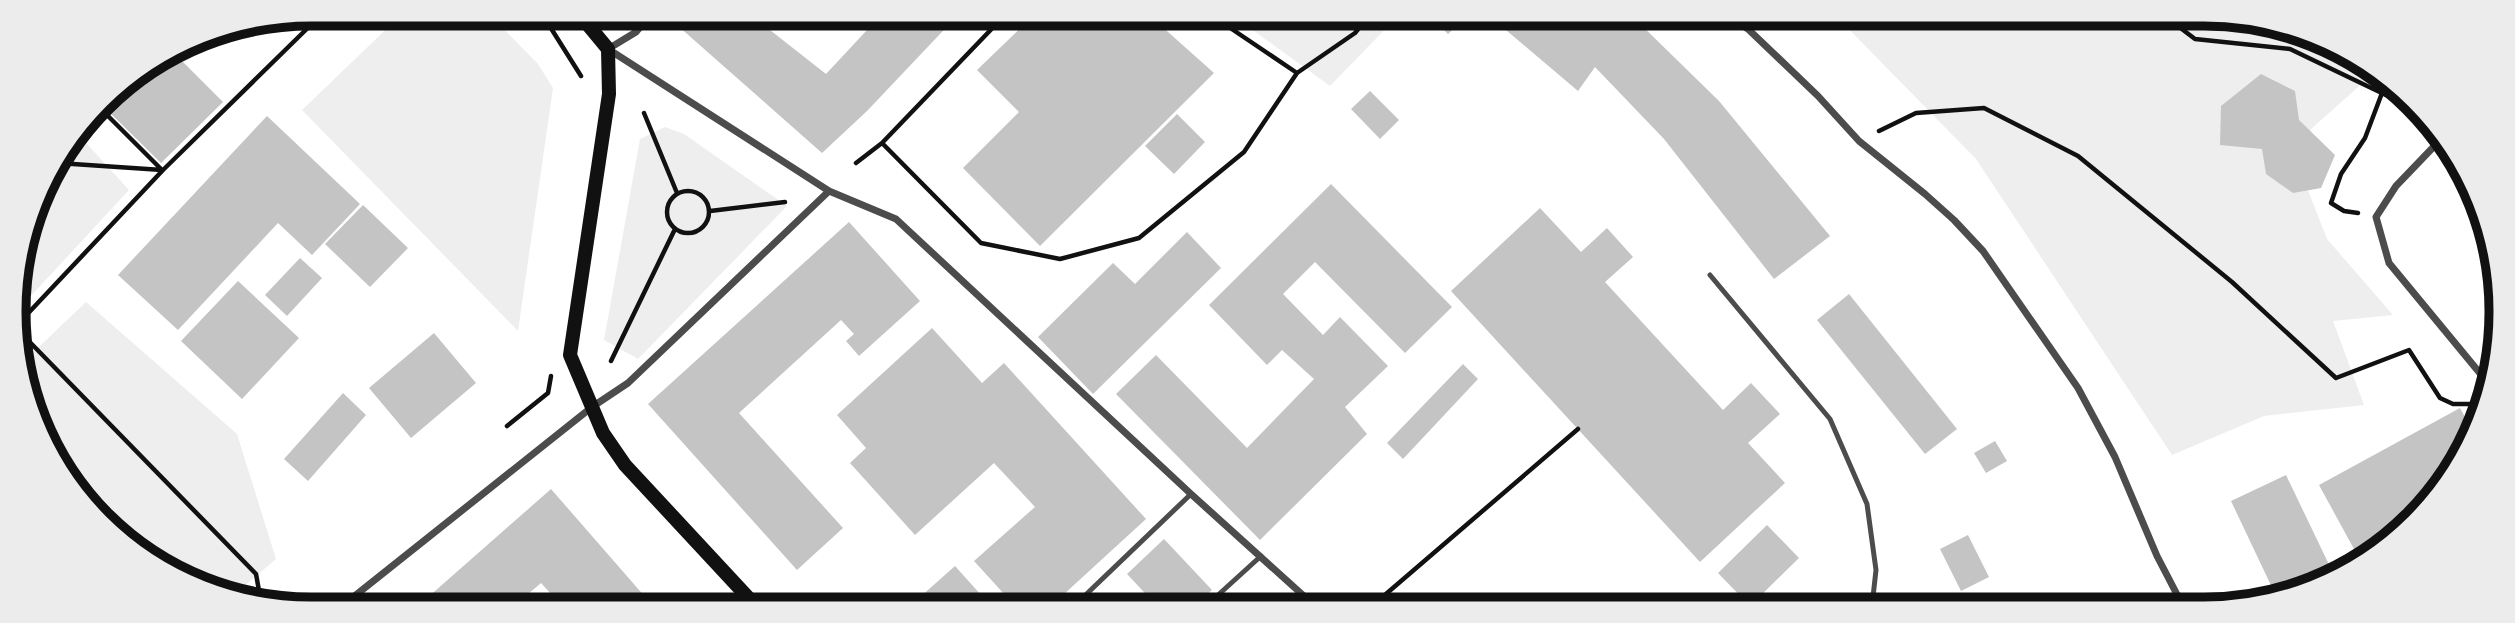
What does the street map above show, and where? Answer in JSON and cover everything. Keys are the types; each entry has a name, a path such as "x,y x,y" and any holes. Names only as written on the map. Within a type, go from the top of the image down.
{"main road":[{"path":"589,26 608,49 609,94 570,355 603,433 625,465 748,597"}],"street":[{"path":"641,26 608,49 829,191 896,219 1305,597"},
{"path":"1743,26 1818,96 1859,141 1954,220 1983,251 2078,388 2115,457 2157,556 2178,597"},
{"path":"2436,146 2396,186 2376,216 2389,263 2481,375"},
{"path":"353,597 592,407 628,383 829,191"}],"lane":[{"path":"1710,275 1830,419 1867,504 1875,570 1873,597"},
{"path":"1083,597 1191,494"},
{"path":"1216,597 1261,556"}],"path":[{"path":"26,315 163,170 310,26"},
{"path":"856,163 883,143 995,26"},
{"path":"1230,26 1297,73"},
{"path":"883,143 981,243 1060,258 1139,238 1244,152 1297,73 1355,33 1360,26"},
{"path":"2179,26 2195,39 2290,50 2394,99"},
{"path":"2376,216 2344,211 2330,203 2341,174 2365,138 2382,93"},
{"path":"1859,141 1916,113 1984,108 2078,156 2232,282 2336,378 2409,350 2440,398 2452,404 2474,404"},
{"path":"644,113 677,194"},
{"path":"106,114 163,170"},
{"path":"67,164 163,170"},
{"path":"685,190 699,193 705,198 710,211 705,225 688,233 675,229 670,224 667,210 677,194 685,190"},
{"path":"710,211 786,202"},
{"path":"611,361 675,229"},
{"path":"28,340 256,574 259,592"},
{"path":"1382,597 1578,429"}],"shaded area":[{"path":"390,26 501,26 538,64 553,88 518,331 302,110"},
{"path":"1247,26 1388,26 1330,86"},
{"path":"1846,26 2222,27 2295,41 2362,74 2368,78 2311,129 2302,175 2327,239 2393,315 2333,321 2364,405 2264,416 2172,455 1976,159"},
{"path":"665,127 684,134 787,206 638,359 604,340 640,139"},
{"path":"84,140 129,190 27,301 32,256 41,220 64,169"},
{"path":"86,302 237,434 276,559 242,588 202,575 169,559 143,542 72,467 64,454 41,403 30,355"}],"building":[{"path":"678,26 765,26 826,74 871,26 948,26 867,111 822,153"},
{"path":"1023,26 1161,26 1214,73 1040,246 963,168 1019,112 977,70"},
{"path":"1440,26 1456,26 1448,34"},
{"path":"1501,26 1642,26 1719,101 1830,236 1774,279 1664,139 1595,67 1578,91"},
{"path":"180,59 223,102 161,163 109,111 138,85"},
{"path":"2261,74 2295,91 2299,120 2335,155 2321,188 2293,193 2266,174 2262,149 2220,145 2221,106"},
{"path":"1370,91 1399,120 1380,139 1351,109"},
{"path":"1177,114 1205,142 1174,174 1145,146"},
{"path":"267,116 360,204 312,255 278,223 178,330 118,275"},
{"path":"1331,184 1452,307 1405,353 1315,262 1283,294 1323,335 1340,317 1388,366 1345,407 1367,434 1260,540 1116,394 1156,355 1247,448 1314,379 1282,350 1267,365 1209,305"},
{"path":"363,205 408,248 370,287 325,244"},
{"path":"1540,208 1581,252 1607,228 1633,257 1605,282 1723,410 1751,383 1780,414 1748,443 1785,483 1700,562 1451,291"},
{"path":"849,222 920,301 859,356 846,341 854,334 841,320 739,413 843,528 797,570 648,404"},
{"path":"1187,232 1221,268 1093,394 1038,337 1113,263 1135,284"},
{"path":"300,258 322,278 287,316 265,295"},
{"path":"238,281 299,338 242,399 181,341"},
{"path":"1849,294 1957,429 1925,454 1817,320"},
{"path":"932,328 982,383 1004,363 1146,519 1061,597 1007,597 974,561 1035,507 994,463 915,535 850,463 866,448 837,415"},
{"path":"434,333 476,383 411,438 369,388"},
{"path":"1463,364 1478,379 1403,459 1387,443"},
{"path":"343,393 366,415 308,481 284,459"},
{"path":"2460,408 2467,421 2451,454 2418,500 2392,526 2356,553 2319,485"},
{"path":"1995,441 2007,461 1986,473 1974,453"},
{"path":"2286,475 2330,567 2295,582 2272,588 2231,501"},
{"path":"551,489 645,597 554,597 541,583 525,597 428,597"},
{"path":"1767,525 1799,558 1759,597 1741,597 1718,573"},
{"path":"1968,535 1989,577 1961,591 1940,549"},
{"path":"1164,539 1212,590 1204,597 1149,597 1127,574"},
{"path":"955,566 983,597 920,597"}]}
